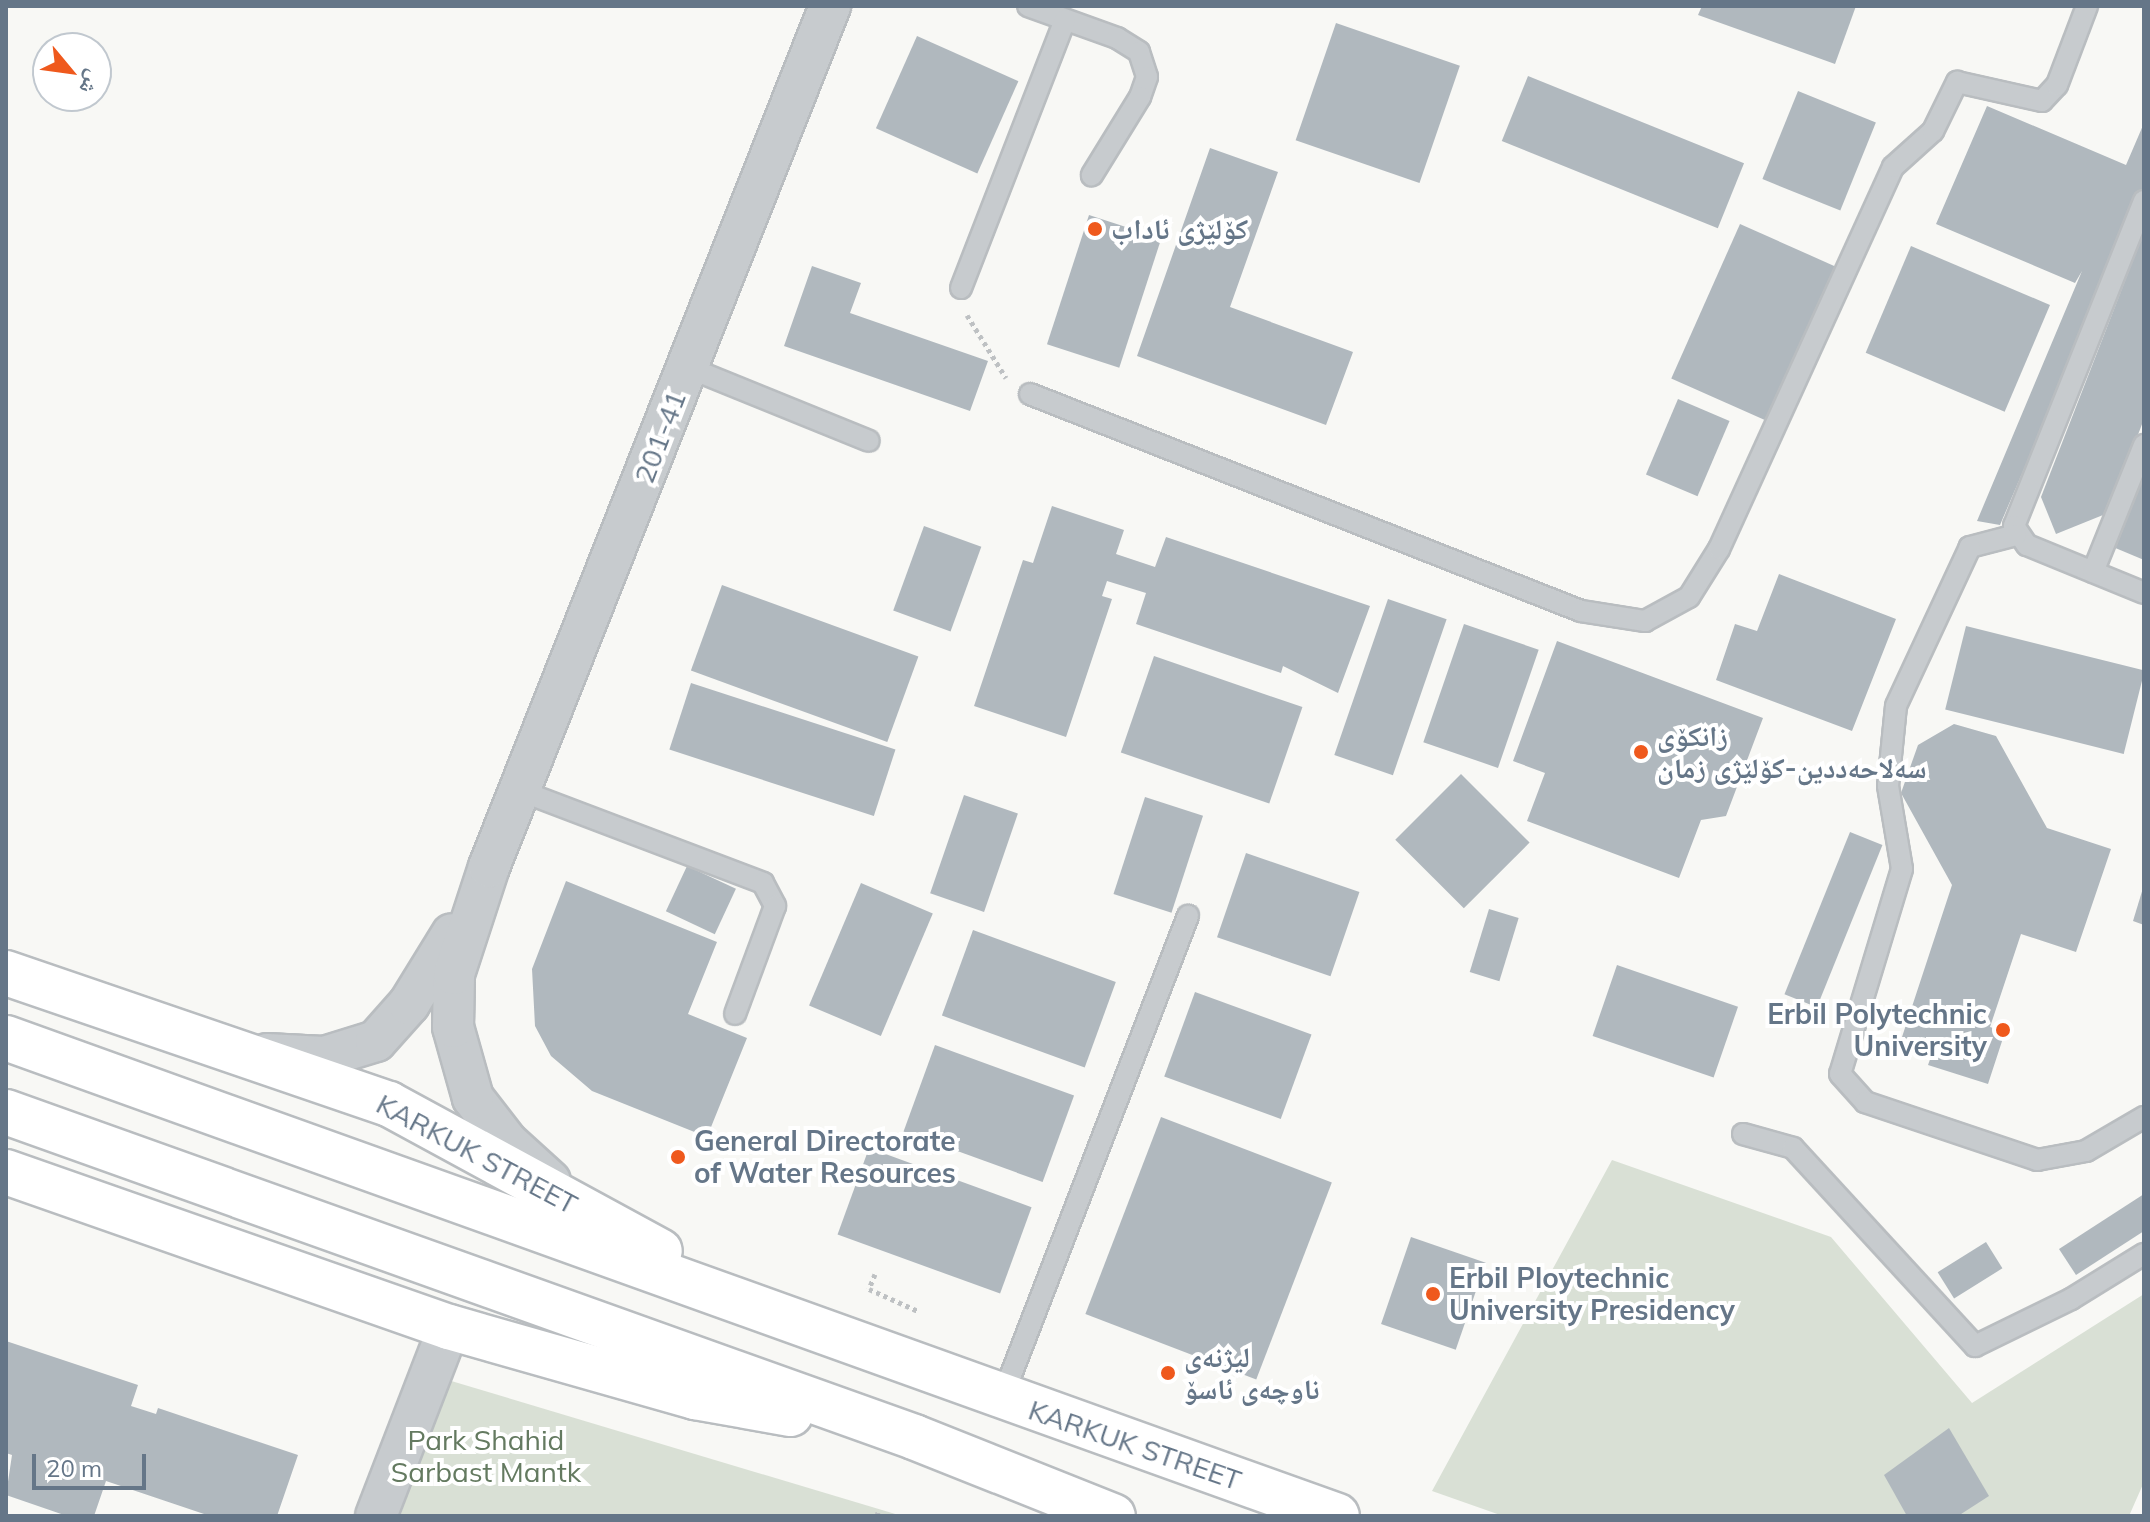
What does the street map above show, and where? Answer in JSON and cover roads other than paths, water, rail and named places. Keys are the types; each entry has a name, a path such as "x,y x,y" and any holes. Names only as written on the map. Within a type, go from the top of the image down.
{"highway":[{"name":"KARKUK STREET","path":"6,973 389,1104 699,1270 932,1374"},
{"name":"KARKUK STREET","path":"6,1038 932,1374 1337,1516"},
{"path":"6,1112 914,1437 1113,1516"},
{"path":"6,1172 449,1327 695,1397 914,1437"}],"street":[{"name":"201-41","path":"594,1216 507,1142 473,1098 462,1072 451,999 461,946 489,867 830,6"},
{"name":"201-41","path":"233,1051 324,1057 376,1041 419,990 489,867"},
{"path":"376,1516 449,1327"}],"lane":[{"path":"1028,6 1139,52 1147,77 1133,112 1092,175"},
{"path":"1030,394 1581,611 1645,621 1689,597 1719,549 1893,167 1933,131 1957,82 2042,101 2057,85 2087,6"},
{"path":"961,288 1065,20"},
{"path":"2144,201 2014,526 2016,535 2027,545 2144,593"},
{"path":"687,367 869,441"},
{"path":"2093,572 2144,445"},
{"path":"2016,535 1970,547 1896,706 1888,786 1902,869 1840,1074 1865,1102 2037,1160 2086,1151 2144,1117"},
{"path":"521,791 763,883 775,906 735,1014"},
{"path":"1002,1398 1188,916"},
{"path":"1743,1134 1793,1148 1975,1346 2071,1299 2144,1254"}],"place":[{"name":"کۆلێژی ئاداب","path":"1095,229"},
{"name":"زانکۆی سەلاحەددین-کۆلێژی زمان","path":"1641,752"},
{"name":"Erbil Polytechnic University","path":"2003,1030"},
{"name":"General Directorate of Water Resources","path":"678,1157"},
{"name":"Erbil Ploytechnic University Presidency","path":"1433,1294"},
{"name":"لیژنەی ناوچەی ئاسۆ","path":"1168,1373"}],"park label":[{"name":"Park Shahid Sarbast Mantk","path":"486,1456"}]}
